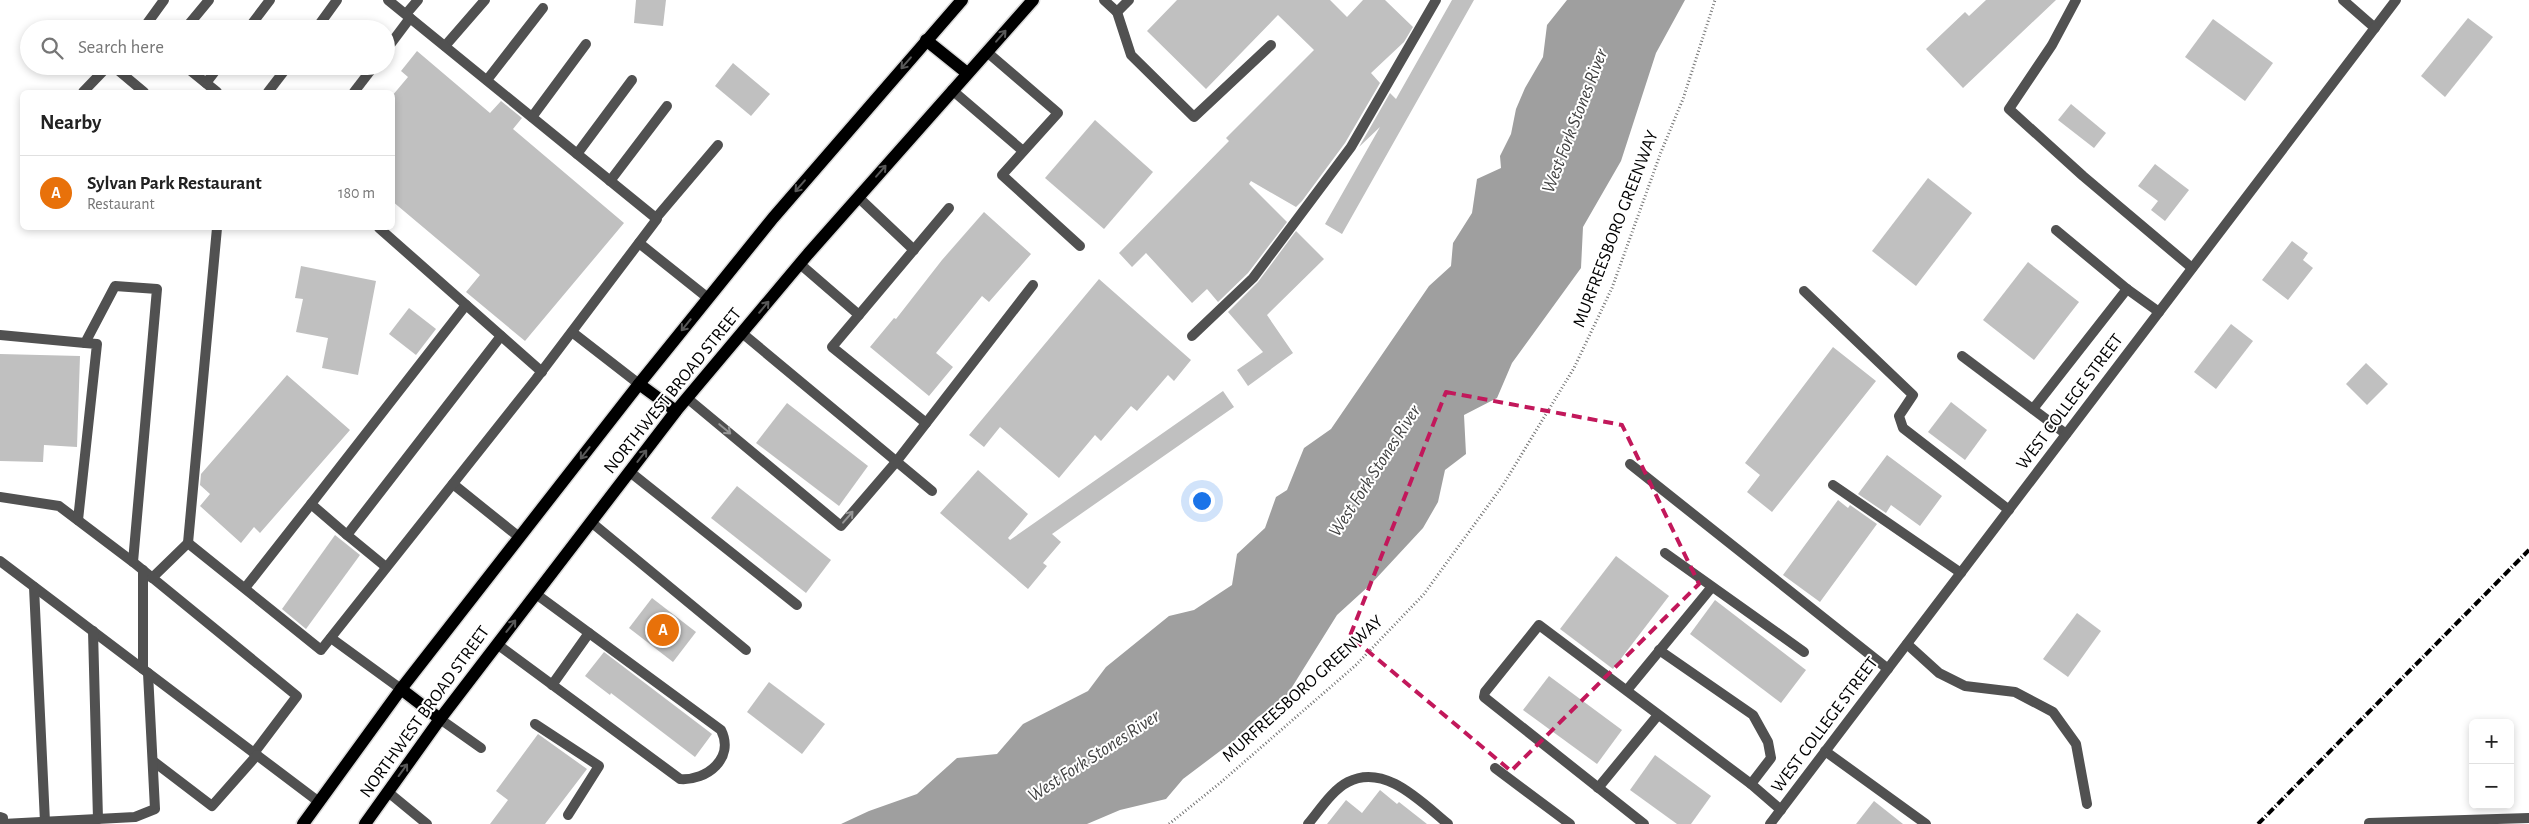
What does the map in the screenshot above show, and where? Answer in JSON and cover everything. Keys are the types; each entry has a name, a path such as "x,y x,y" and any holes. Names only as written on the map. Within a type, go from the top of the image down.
{"main road":[{"name":"NORTHWEST BROAD STREET","path":"303,824 400,689 639,384 773,218 962,0"},
{"name":"NORTHWEST BROAD STREET","path":"365,824 440,719 676,411 858,197 1033,0"},
{"path":"926,40 967,73"},
{"path":"639,384 676,411"},
{"path":"400,689 440,719"}],"street":[{"path":"150,20 164,0"},
{"path":"193,20 209,0"},
{"path":"255,20 270,0"},
{"path":"323,20 337,0"},
{"path":"388,0 656,218"},
{"path":"395,36 418,0"},
{"path":"445,46 485,0"},
{"path":"1104,0 1117,12 1131,55 1194,117 1271,45"},
{"path":"1117,12 1129,0"},
{"path":"1192,336 1253,278 1351,147 1436,0"},
{"path":"2076,0 2052,45 2008,109 2083,176 2192,268"},
{"path":"2343,0 2375,28"},
{"name":"WEST COLLEGE STREET","path":"1770,824 2396,0"},
{"path":"487,80 543,8"},
{"path":"532,117 586,44"},
{"path":"988,52 1058,113 1002,175 1080,246"},
{"path":"85,90 99,75"},
{"path":"124,75 142,90"},
{"path":"196,75 214,90"},
{"path":"206,84 212,75"},
{"path":"270,90 281,75"},
{"path":"356,90 367,75"},
{"path":"578,154 632,80"},
{"path":"952,90 1023,152"},
{"path":"610,180 667,106"},
{"path":"188,543 321,650 542,372 656,218 718,145"},
{"path":"858,197 914,250"},
{"path":"926,423 832,347 949,208"},
{"path":"152,578 188,543 215,230"},
{"path":"380,230 542,372"},
{"path":"2056,230 2127,289 2159,312"},
{"path":"639,242 708,298"},
{"path":"800,264 859,315"},
{"path":"687,398 841,526 896,462 1032,285"},
{"path":"85,343 115,286 157,290 133,562"},
{"path":"2033,409 2127,289"},
{"path":"1804,291 1913,395 1899,416 1903,428 2009,510"},
{"path":"245,588 466,305"},
{"path":"572,332 639,384"},
{"path":"742,333 932,491"},
{"path":"0,335 96,344 78,520"},
{"path":"347,535 501,336"},
{"path":"1962,356 2066,434"},
{"path":"1630,464 1888,669"},
{"path":"630,472 797,605"},
{"path":"453,484 519,537"},
{"path":"1832,485 1961,573"},
{"path":"0,497 59,506 133,562 297,696 255,754 212,806 153,761"},
{"path":"312,504 386,567"},
{"path":"591,522 746,650"},
{"path":"1666,553 1711,588 1804,652"},
{"path":"0,561 319,802"},
{"path":"0,817 3,824 98,819 119,821 156,809 146,671 143,570"},
{"path":"34,587 45,822"},
{"path":"1627,690 1711,588"},
{"path":"498,644 680,779 698,779 706,775 724,755 726,739 721,730 536,594"},
{"path":"1644,824 1484,697 1485,692 1539,625 1751,784 1781,810"},
{"path":"92,631 98,819"},
{"path":"552,685 589,633"},
{"path":"331,638 400,689"},
{"path":"1907,644 1939,673 1965,686 2015,692 2053,712 2076,744 2087,804"},
{"path":"1659,650 1753,715 1768,742 1771,758 1751,784"},
{"path":"1598,788 1658,715"},
{"path":"440,719 481,748"},
{"path":"535,724 599,766 568,815"},
{"path":"1825,751 1926,824"},
{"path":"1495,768 1570,824"},
{"path":"1308,824 1347,782 1373,776 1388,781 1415,796 1448,824"},
{"path":"388,792 427,824"},
{"path":"2369,823 2529,818"}],"path":[{"name":"MURFREESBORO GREENWAY","path":"1169,824 1220,783 1356,665 1424,594 1503,485 1574,368 1612,288 1661,152 1683,99 1715,0"}],"highlighted area":[{"path":"1446,392 1622,425 1699,584 1511,771 1350,636"}],"water":[{"name":"West Fork Stones River","path":"1567,0 1685,0 1656,53 1621,161 1583,227 1581,268 1512,363 1497,398 1464,415 1466,454 1445,470 1438,502 1423,528 1371,584 1337,615 1284,700 1258,717 1236,739 1183,779 1166,799 1120,810 1087,824 841,824 869,811 917,794 957,758 997,754 1023,724 1088,691 1106,667 1169,616 1194,610 1232,585 1237,554 1265,528 1276,497 1287,490 1304,448 1331,429 1429,286 1451,266 1453,243 1472,213 1477,179 1501,168 1500,156 1511,134 1516,109 1525,88 1543,57 1547,25"}],"building":[{"path":"636,0 666,0 663,26 634,23"},
{"path":"1177,0 1330,0 1347,17 1363,0 1385,0 1413,27 1404,42 1371,73 1380,83 1345,143 1296,207 1251,181 1249,184 1287,222 1248,273 1218,302 1207,289 1192,303 1146,253 1132,267 1119,253 1229,141 1226,138 1314,50 1278,15 1206,89 1147,31"},
{"path":"1452,0 1474,0 1342,234 1325,224 1380,127 1359,147 1390,93 1396,99"},
{"path":"1986,0 2056,0 1963,88 1926,49 1965,12 1969,16"},
{"path":"2468,18 2493,37 2445,97 2421,76"},
{"path":"2213,19 2273,63 2245,101 2185,57"},
{"path":"417,51 490,113 501,101 522,118 513,129 624,223 525,341 466,292 480,275 395,204 395,92 408,77 401,71"},
{"path":"733,63 770,94 751,116 715,86"},
{"path":"2071,104 2106,133 2094,148 2058,120"},
{"path":"1095,120 1153,172 1104,229 1045,178"},
{"path":"2155,164 2189,190 2165,221 2151,210 2158,201 2138,186"},
{"path":"1928,178 1972,213 1916,286 1872,251"},
{"path":"984,212 1031,254 989,302 982,296 936,353 953,367 929,396 870,347 894,318 896,319 942,260"},
{"path":"1296,231 1324,259 1267,315 1293,353 1248,386 1237,370 1263,352 1228,312 1258,282"},
{"path":"2292,241 2308,253 2303,260 2313,268 2288,300 2262,280"},
{"path":"2028,262 2079,302 2034,360 1983,320"},
{"path":"301,266 376,281 358,375 322,368 328,338 296,332 303,299 295,298"},
{"path":"1099,279 1191,360 1174,381 1168,375 1137,411 1131,406 1101,441 1095,435 1059,478 1000,427 984,447 969,435"},
{"path":"409,308 436,329 416,355 389,334"},
{"path":"2231,324 2253,341 2216,389 2194,372"},
{"path":"1833,347 1876,381 1772,512 1747,492 1760,475 1745,463"},
{"path":"0,354 80,356 77,447 44,445 43,462 0,461"},
{"path":"2366,363 2388,384 2367,405 2346,384"},
{"path":"287,375 350,430 260,533 254,527 241,543 200,506 210,494 200,485 201,474"},
{"path":"1223,391 1234,407 1052,534 1061,542 1043,563 1047,566 1028,589 940,513 978,470 1028,514 1008,538 1010,540"},
{"path":"1951,402 1987,430 1965,460 1928,432"},
{"path":"787,403 868,466 839,506 756,443"},
{"path":"1887,455 1942,496 1920,526 1891,505 1886,513 1858,494"},
{"path":"737,486 831,560 806,593 711,518"},
{"path":"1838,500 1848,508 1850,505 1877,524 1820,602 1783,575"},
{"path":"335,535 360,555 306,629 282,609"},
{"path":"1616,556 1669,596 1613,669 1560,629"},
{"path":"652,598 696,632 673,662 629,628"},
{"path":"1715,600 1806,670 1781,703 1690,634"},
{"path":"2077,613 2101,631 2068,677 2043,659"},
{"path":"604,652 712,734 695,757 611,693 610,695 585,676"},
{"path":"1549,676 1622,730 1597,764 1523,710"},
{"path":"769,682 825,724 802,754 747,712"},
{"path":"538,734 587,769 545,824 490,824 508,800 496,791"},
{"path":"1655,755 1711,796 1691,824 1677,824 1630,790"},
{"path":"1380,790 1427,824 1327,824 1346,800 1362,813"},
{"path":"1874,801 1903,824 1856,824"}],"railway":[{"path":"2258,824 2529,550"}],"place":[{"name":"Sylvan Park Restaurant","path":"663,630"}]}
